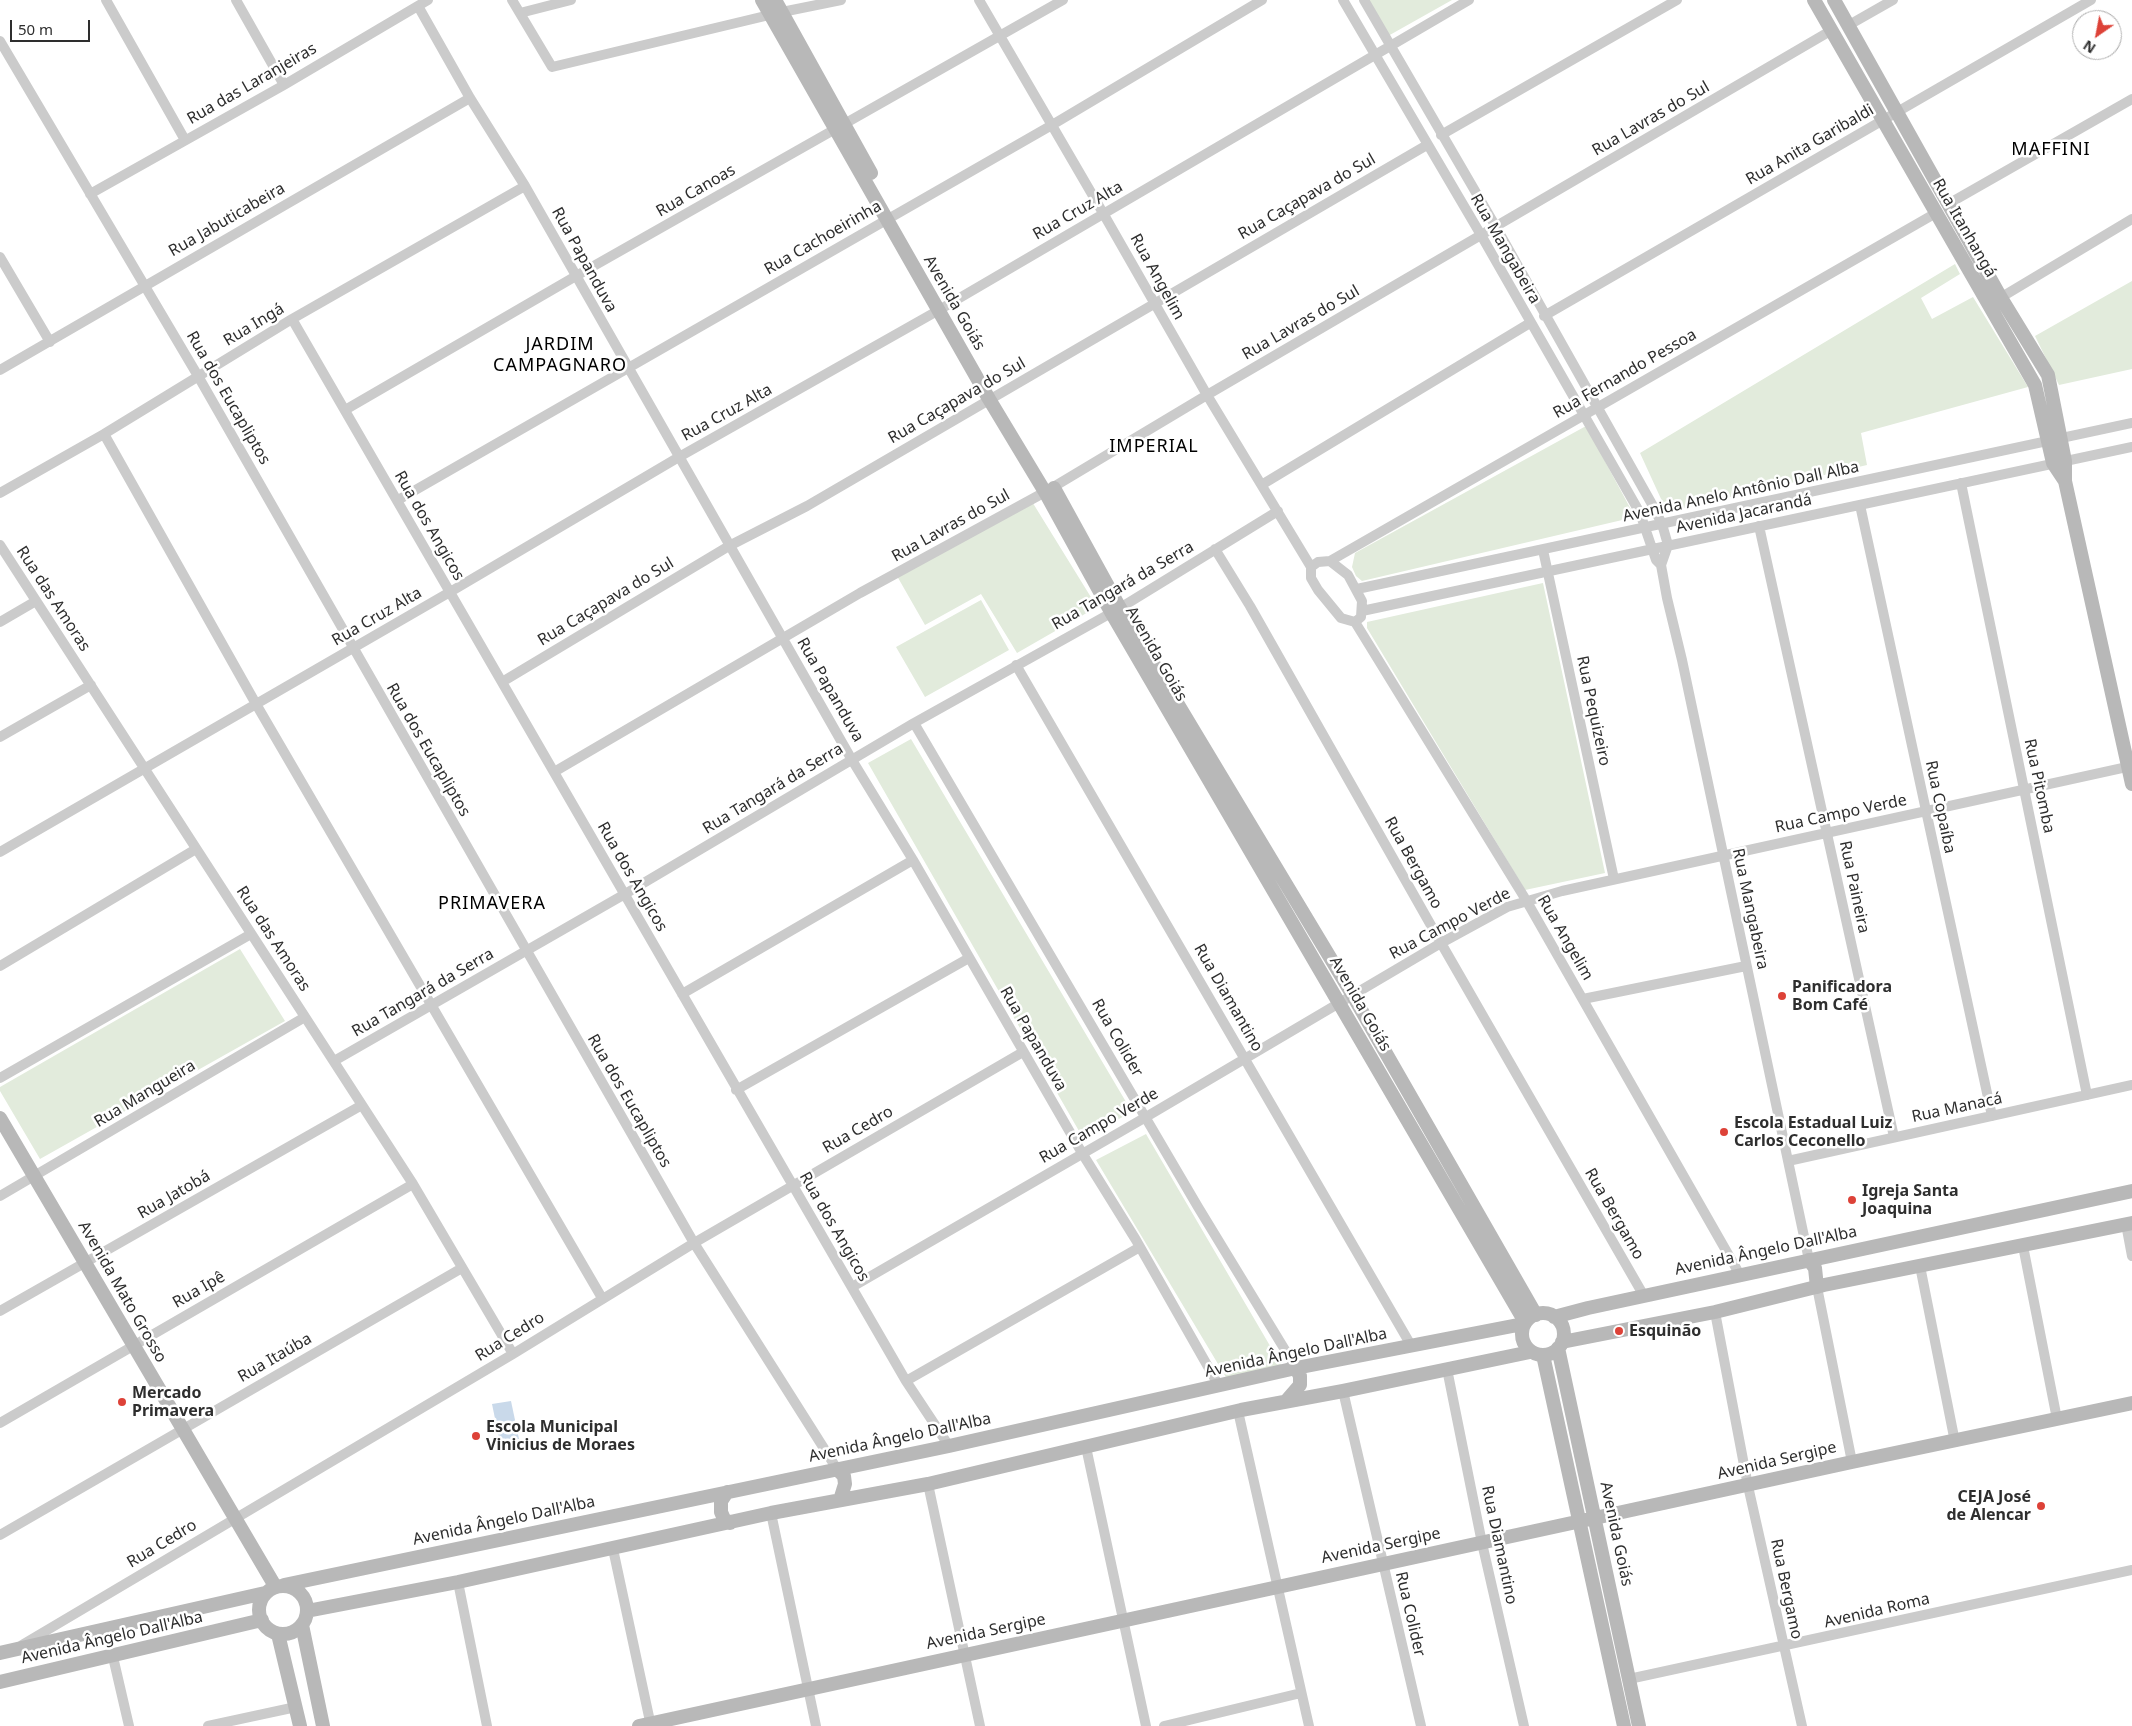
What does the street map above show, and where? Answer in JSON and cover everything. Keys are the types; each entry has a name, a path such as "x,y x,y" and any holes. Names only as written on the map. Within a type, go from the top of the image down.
{"street":[{"path":"106,0 185,140"},
{"path":"236,0 284,85"},
{"name":"Rua das Laranjeiras","path":"90,194 284,85 428,0"},
{"path":"512,0 552,67 776,9 841,0"},
{"path":"520,13 571,0"},
{"name":"Avenida Goiás","path":"762,0 776,9 890,217 1049,489 1339,1003 1528,1320"},
{"name":"Rua Angelim","path":"978,0 1104,213 1154,305 1311,567 1312,578 1331,608 1341,618 1355,622 1526,900 1740,1276"},
{"name":"Rua Canoas","path":"345,410 576,276 1063,0"},
{"name":"Rua Cachoeirinha","path":"398,500 1052,125 1262,0"},
{"name":"Rua Mangabeira","path":"1343,0 1481,235 1640,513 1656,560 1661,565 1809,1260"},
{"name":"Rua Mangabeira","path":"1364,0 1598,407 1653,506 1662,524 1668,545"},
{"name":"Rua Cruz Alta","path":"0,852 450,592 679,456 943,308 1469,0"},
{"path":"1441,135 1677,0"},
{"name":"Rua Itanhangá","path":"1814,0 2035,385 2054,440 2065,481 2130,766 2132,784"},
{"name":"Rua Itanhangá","path":"1834,0 2001,298 2048,375 2054,440"},
{"path":"1849,25 1893,0"},
{"name":"Rua Anita Garibaldi","path":"1544,316 2092,0"},
{"name":"Rua Papanduva","path":"418,6 470,98 525,186 852,760 913,860 1082,1152 1140,1247 1219,1386"},
{"name":"Rua Lavras do Sul","path":"554,772 860,593 1049,489 1832,30"},
{"name":"Rua dos Eucapliptos","path":"0,41 198,376 694,1243 836,1469"},
{"name":"Rua Jabuticabeira","path":"0,370 470,98"},
{"path":"1948,204 2132,99"},
{"name":"Rua Caçapava do Sul","path":"502,682 729,546 807,506 1427,144"},
{"name":"Rua Ingá","path":"0,493 104,434 292,320 525,186"},
{"name":"Rua Fernando Pessoa","path":"1311,567 1318,562 1330,561 1936,213"},
{"path":"1988,306 2132,219"},
{"path":"0,257 50,342"},
{"name":"Rua dos Angicos","path":"292,320 398,500 736,1090 906,1381 949,1446"},
{"path":"1263,484 1530,323"},
{"name":"Avenida Anelo Antônio Dall Alba","path":"1357,589 2132,423"},
{"path":"104,434 256,704 602,1298"},
{"name":"Avenida Jacarandá","path":"1362,611 2132,447"},
{"name":"Rua Pitomba","path":"1961,483 2087,1095"},
{"name":"Rua Copaíba","path":"1860,505 1992,1116"},
{"name":"Rua Tangará da Serra","path":"334,1061 625,894 1016,664 1116,610 1278,511"},
{"name":"Rua Paineira","path":"1759,526 1894,1137"},
{"name":"Rua das Amoras","path":"0,545 413,1184 512,1354"},
{"path":"1661,565 1668,545"},
{"name":"Rua Bergamo","path":"1215,549 1250,606 1440,943 1644,1296"},
{"name":"Rua Pequizeiro","path":"1543,550 1614,879"},
{"path":"1330,561 1348,575 1362,601 1361,617 1355,622"},
{"path":"0,622 36,601"},
{"name":"Avenida Goiás","path":"1116,610 1352,994 1528,1320"},
{"name":"Rua Diamantino","path":"1016,664 1412,1347"},
{"path":"0,737 91,685"},
{"name":"Rua Colider","path":"914,723 1296,1368"},
{"name":"Rua Campo Verde","path":"852,1287 1082,1152 1146,1117 1352,994 1507,907 1526,900 1614,879 2130,766"},
{"path":"0,966 196,849"},
{"path":"682,994 913,860"},
{"path":"0,1078 252,934"},
{"path":"736,1090 969,958"},
{"path":"1583,999 1746,966"},
{"name":"Rua Mangueira","path":"0,1196 305,1016"},
{"name":"Rua Cedro","path":"7,1652 512,1354 694,1243 1024,1052"},
{"name":"Rua Manacá","path":"1788,1161 2132,1085"},
{"name":"Rua Jatobá","path":"0,1310 362,1105"},
{"name":"Avenida Mato Grosso","path":"0,1118 275,1588"},
{"name":"Rua Ipê","path":"0,1423 413,1184"},
{"name":"Avenida Ângelo Dall'Alba","path":"1554,1317 2132,1191"},
{"path":"307,1611 458,1582 771,1513 928,1484 1238,1410 1343,1391 1447,1369 1552,1353 1560,1345 1715,1312 1817,1287 2129,1223 2132,1256"},
{"path":"2022,1246 2057,1419"},
{"path":"906,1381 1140,1247"},
{"path":"1809,1260 1815,1268 1817,1287 1852,1462"},
{"path":"1920,1266 1955,1442"},
{"name":"Rua Itaúba","path":"0,1535 182,1428 462,1268"},
{"name":"Rua Bergamo","path":"1715,1312 1748,1486 1802,1726"},
{"path":"1536,1354 1522,1338 1528,1320 1546,1314 1554,1317 1562,1325 1560,1345"},
{"name":"Avenida Ângelo Dall'Alba","path":"7,1652 275,1588 949,1446 1296,1368 1412,1347 1528,1320"},
{"name":"Avenida Goiás","path":"1560,1345 1594,1518 1639,1726"},
{"name":"Avenida Goiás","path":"1536,1354 1580,1522 1624,1726"},
{"path":"1287,1400 1300,1385 1300,1376 1296,1368"},
{"name":"Rua Diamantino","path":"1447,1369 1482,1543 1524,1726"},
{"name":"Rua Colider","path":"1343,1391 1421,1726"},
{"name":"Avenida Sergipe","path":"647,1725 966,1654 2132,1403"},
{"path":"1238,1410 1309,1726"},
{"path":"1086,1447 1146,1726"},
{"path":"836,1469 844,1476 845,1484 840,1500"},
{"path":"928,1484 980,1726"},
{"path":"727,1492 721,1501 721,1512 730,1523"},
{"path":"771,1513 816,1726"},
{"path":"613,1549 647,1725"},
{"name":"Avenida Roma","path":"1629,1679 1784,1647 2132,1570"},
{"path":"458,1582 487,1726"},
{"path":"302,1625 293,1632 278,1634 268,1630 258,1614 258,1606 275,1588 297,1590 302,1595 307,1611 302,1625 323,1726"},
{"name":"Avenida Ângelo Dall'Alba","path":"0,1682 113,1657 262,1620"},
{"path":"278,1634 300,1726"},
{"path":"113,1657 129,1726"},
{"path":"1164,1726 1301,1693"},
{"path":"208,1726 296,1707"}],"green space":[{"path":"1367,0 1452,0 1388,36"},
{"path":"1955,264 1960,274 1921,298 1932,319 1973,297 2028,387 1861,433 1867,465 1667,512 1640,453"},
{"path":"2132,281 2132,369 2059,385 2035,336"},
{"path":"1586,426 1635,517 1362,581 1356,576 1352,567 1355,553"},
{"path":"1031,500 1097,607 1017,653 981,594 925,625 897,576"},
{"path":"1543,583 1605,873 1525,890 1367,628 1367,622"},
{"path":"981,600 1009,650 925,697 896,647"},
{"path":"911,739 1132,1112 1083,1138 868,763"},
{"path":"240,949 285,1021 40,1159 0,1091 0,1087"},
{"path":"1146,1134 1283,1368 1227,1379 1096,1160"}],"water":[{"path":"511,1401 519,1439 500,1443 492,1404"}],"place":[{"name":"Panificadora Bom Café","path":"1782,996"},
{"name":"Escola Estadual Luiz Carlos Ceconello","path":"1724,1132"},
{"name":"Igreja Santa Joaquina","path":"1852,1200"},
{"name":"Esquinão","path":"1619,1331"},
{"name":"Mercado Primavera","path":"122,1402"},
{"name":"Escola Municipal Vinicius de Moraes","path":"476,1436"},
{"name":"CEJA José de Alencar","path":"2041,1506"}],"district":[{"name":"MAFFINI","path":"2051,150"},
{"name":"JARDIM CAMPAGNARO","path":"560,355"},
{"name":"IMPERIAL","path":"1154,447"},
{"name":"PRIMAVERA","path":"492,904"}]}
